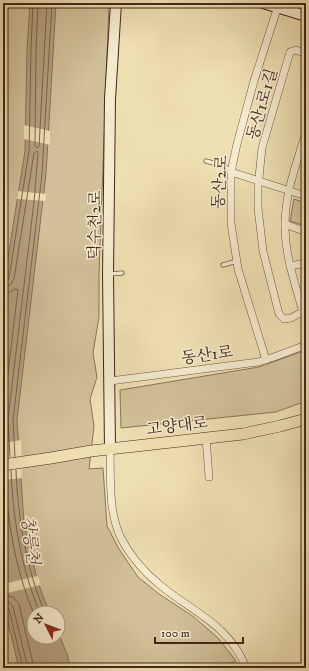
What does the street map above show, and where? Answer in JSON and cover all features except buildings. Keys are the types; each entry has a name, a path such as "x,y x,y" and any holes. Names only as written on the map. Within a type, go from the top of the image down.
{"main road":[{"name":"고양대로","path":"3,464 110,449 243,434 306,419"}],"street":[{"name":"덕수천2로","path":"110,449 108,274 110,99 116,3"},
{"path":"263,3 279,6 306,16"},
{"name":"동산2로","path":"266,360 237,261 230,222 231,172 252,88 279,6"},
{"name":"동산1로1길","path":"259,181 262,148 290,52 296,50 306,54"},
{"path":"259,181 258,208 262,251 279,314 284,319 291,318 305,311 290,266 285,224 289,190 303,153 306,132"},
{"path":"231,172 306,196"},
{"path":"285,224 306,232"},
{"path":"290,266 306,263"},
{"name":"동산1로","path":"110,381 266,360 306,345"},
{"path":"206,438 209,477"},
{"path":"110,449 112,506 120,535 130,554 160,585 218,627 234,646 246,668"}],"lane":[{"path":"206,161 224,166 231,172"},
{"path":"223,265 237,261"},
{"path":"108,274 122,273"}],"shaded area":[{"path":"3,3 109,3 99,275 99,317 93,353 97,377 90,399 94,426 89,469 103,468 107,526 119,549 138,577 159,594 194,617 218,638 236,661 217,668 3,668"},
{"path":"294,199 306,203 306,226 290,221"},
{"path":"306,350 306,401 276,412 121,428 120,390 259,367"}],"water":[{"path":"30,3 56,3 46,174 17,420 24,523 36,575 47,605 26,605 26,645 63,645 68,657 70,668 19,668 3,602 3,289 25,151 27,50"}],"pier":[{"path":"24,125 50,131 50,145 24,139"},
{"path":"18,191 46,194 45,201 17,199"},
{"path":"21,440 22,478 3,480 3,443"},
{"path":"38,576 41,585 3,594 3,584"}],"water label":[{"name":"창릉천","path":"31,540"}]}
